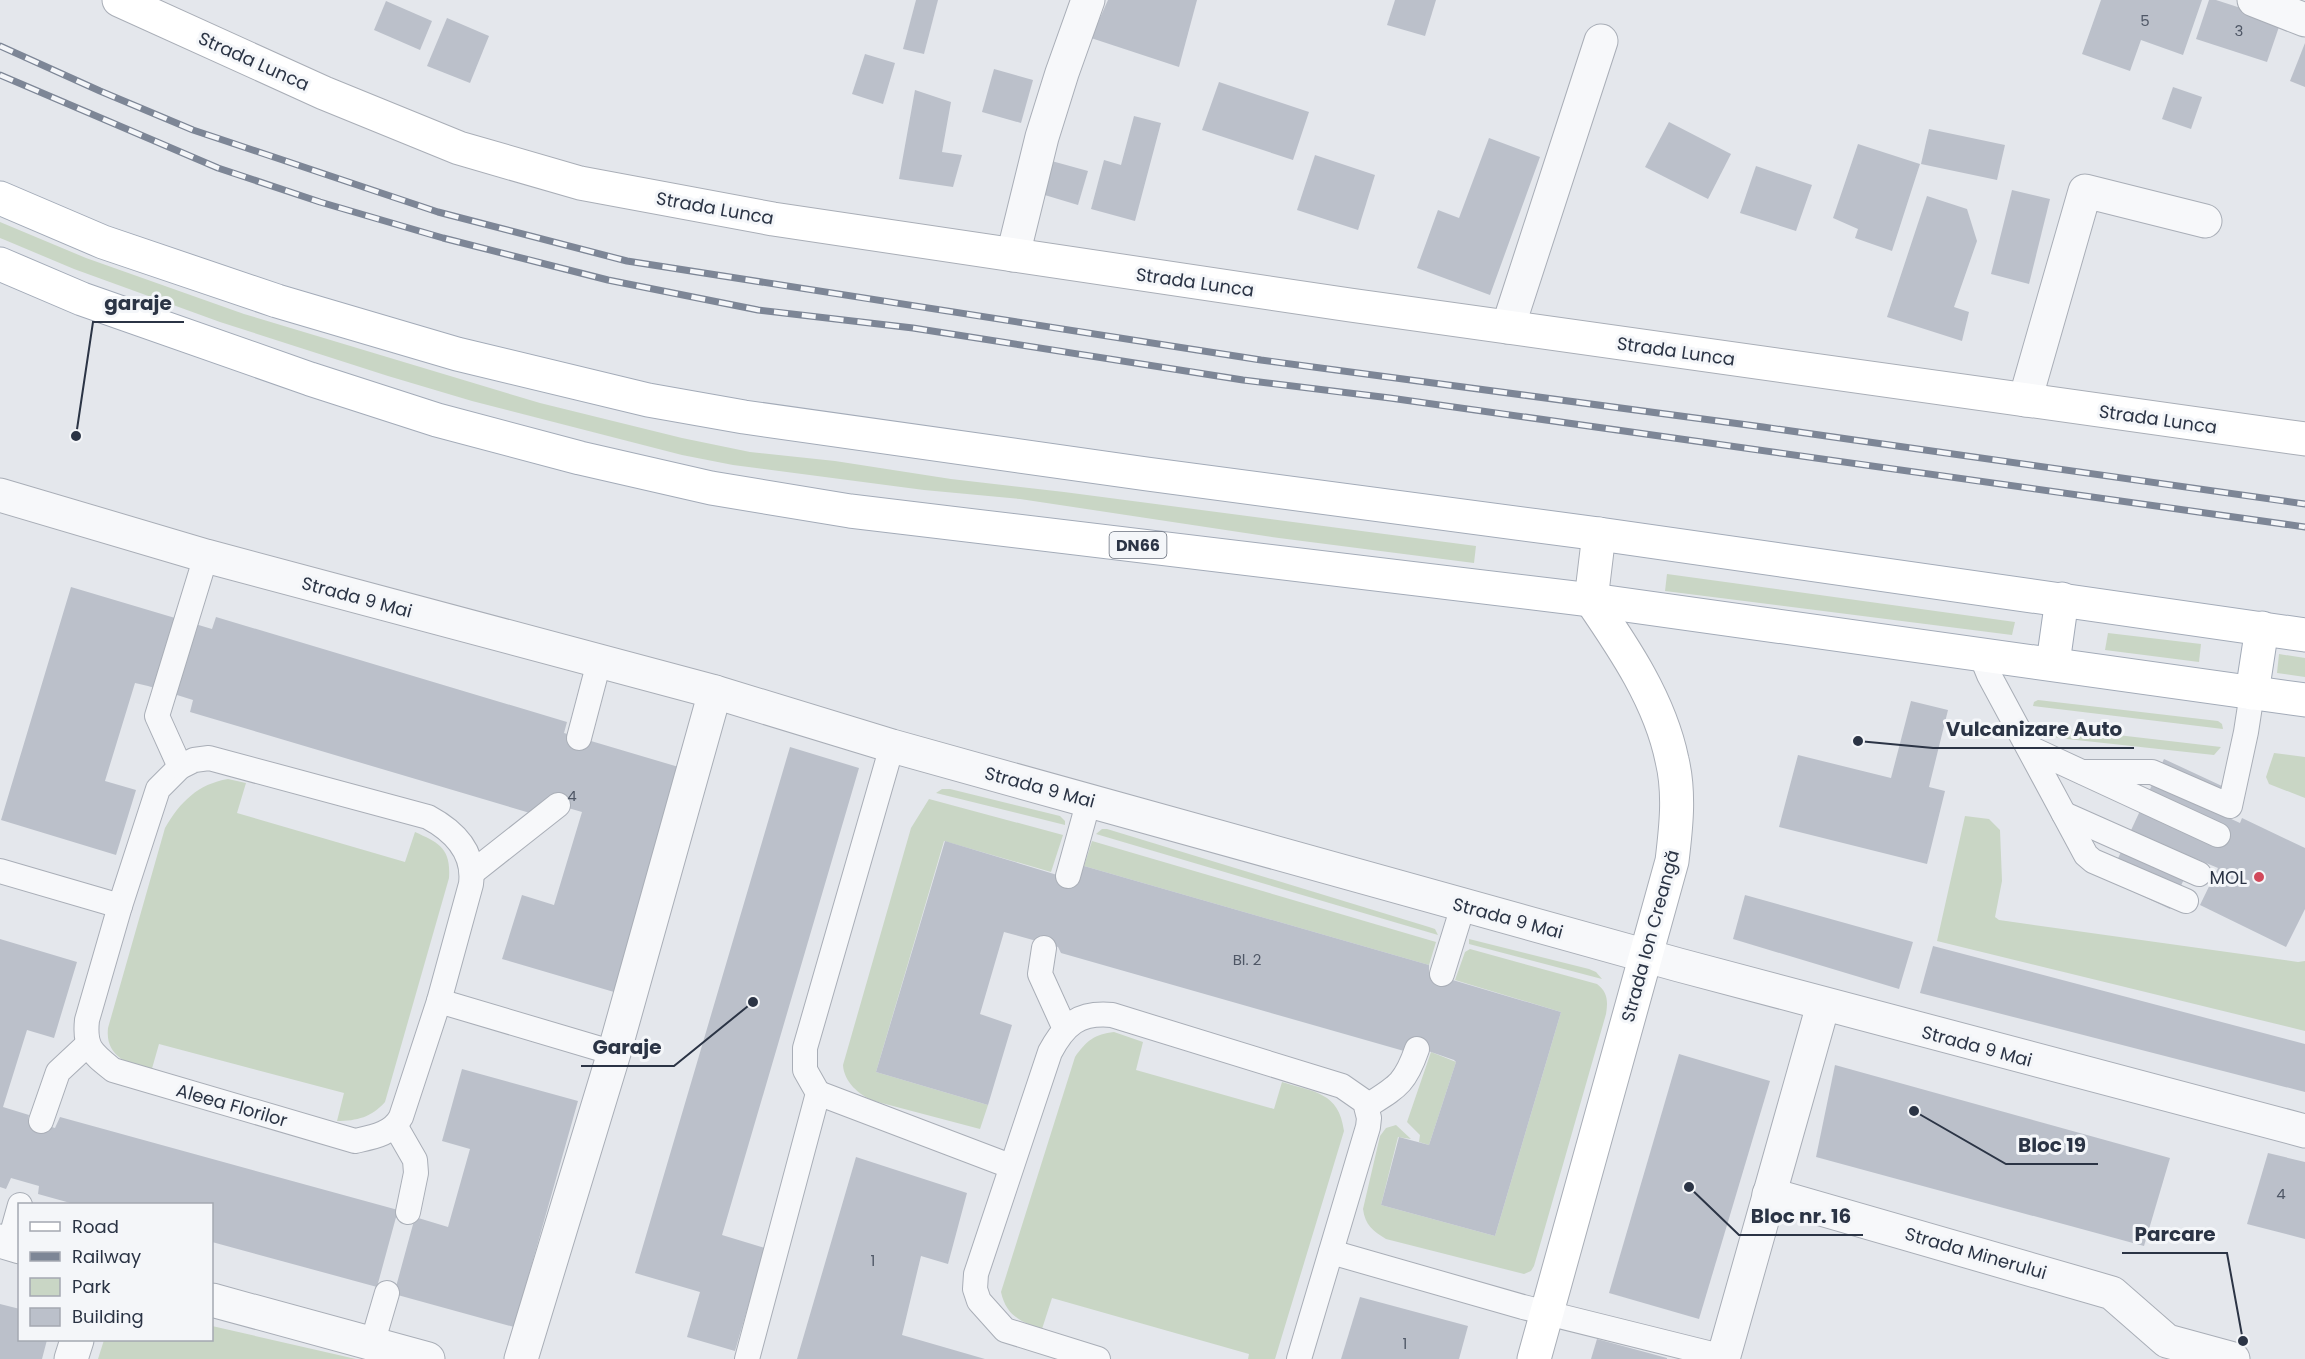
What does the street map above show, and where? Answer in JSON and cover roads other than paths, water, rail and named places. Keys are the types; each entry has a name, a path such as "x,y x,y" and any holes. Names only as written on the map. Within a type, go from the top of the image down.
{"main road":[{"name":"Strada Lunca","path":"132,3 324,93 459,148 580,183 773,219 1013,255 2305,439"},
{"path":"0,198 103,242 277,301 457,354 648,400 791,424 1599,534 2305,635"},
{"name":"DN66","path":"0,264 82,299 310,379 437,420 580,458 711,488 862,512 1591,600 2305,700"},
{"path":"1591,600 1599,534"},
{"path":"2053,663 2062,599"},
{"name":"Strada Ion Creangă","path":"1534,1359 1672,861 1677,811 1673,760 1662,727 1640,677 1591,600"},
{"path":"2252,693 2262,628"}],"street":[{"path":"1013,255 1042,137 1088,0"},
{"path":"2254,0 2305,20"},
{"path":"1508,327 1601,41"},
{"path":"2025,400 2085,191 2205,221"},
{"name":"Strada 9 Mai","path":"0,495 206,556 715,692 892,747 1463,906 1824,1005 2305,1131"},
{"path":"521,1359 614,1053 715,692"},
{"path":"1724,1358 1824,1005"},
{"name":"Strada Minerului","path":"1769,1194 2112,1293 2165,1350"},
{"path":"213,1300 428,1359"},
{"path":"71,1359 77,1341"},
{"path":"2165,1350 2234,1359"}],"lane":[{"path":"180,766 157,716 206,556"},
{"path":"1980,653 1989,675 2030,748 2080,847 2093,861 2186,902"},
{"path":"579,738 598,662"},
{"path":"2083,772 2152,772 2230,806 2252,693"},
{"path":"892,747 805,1048 805,1070 818,1093 1010,1166"},
{"path":"2030,748 2218,836"},
{"path":"41,1122 58,1072 88,1044 85,1037 87,1020 120,906 158,789 180,766 194,760 209,758 428,817 456,835 469,858 472,872 471,884 439,1001 401,1118 396,1127 416,1160 416,1173 408,1212"},
{"path":"1068,876 1089,800"},
{"path":"472,872 558,805"},
{"path":"2064,814 2199,874"},
{"path":"0,871 120,906"},
{"path":"1442,974 1463,906"},
{"path":"1044,948 1040,974 1065,1029"},
{"path":"439,1001 614,1053"},
{"path":"1098,1359 1005,1330 980,1301 975,1289 976,1274 1043,1067 1053,1045 1065,1029 1087,1015 1112,1015 1341,1086 1361,1098 1367,1106 1368,1127 1299,1359"},
{"name":"Aleea Florilor","path":"88,1044 92,1053 112,1070 355,1141 371,1138 396,1127"},
{"path":"1367,1106 1403,1081 1417,1049"},
{"path":"747,1359 818,1093"},
{"path":"10,1244 18,1211"},
{"path":"1331,1252 1546,1313 1724,1358"},
{"path":"372,1344 387,1293"}],"railway":[{"path":"0,46 193,130 438,212 627,261 1261,360 1763,427 2305,504"},
{"path":"0,75 218,168 320,202 443,238 608,280 758,310 913,328 1243,380 1390,398 2305,527"}],"place":[{"name":"garaje","path":"76,436"},
{"name":"Vulcanizare Auto","path":"1858,741"},
{"name":"MOL","path":"2259,877"},
{"name":"Garaje","path":"753,1002"},
{"name":"Bloc 19","path":"1914,1111"},
{"name":"Bloc nr. 16","path":"1689,1187"},
{"name":"Parcare","path":"2243,1341"}]}
